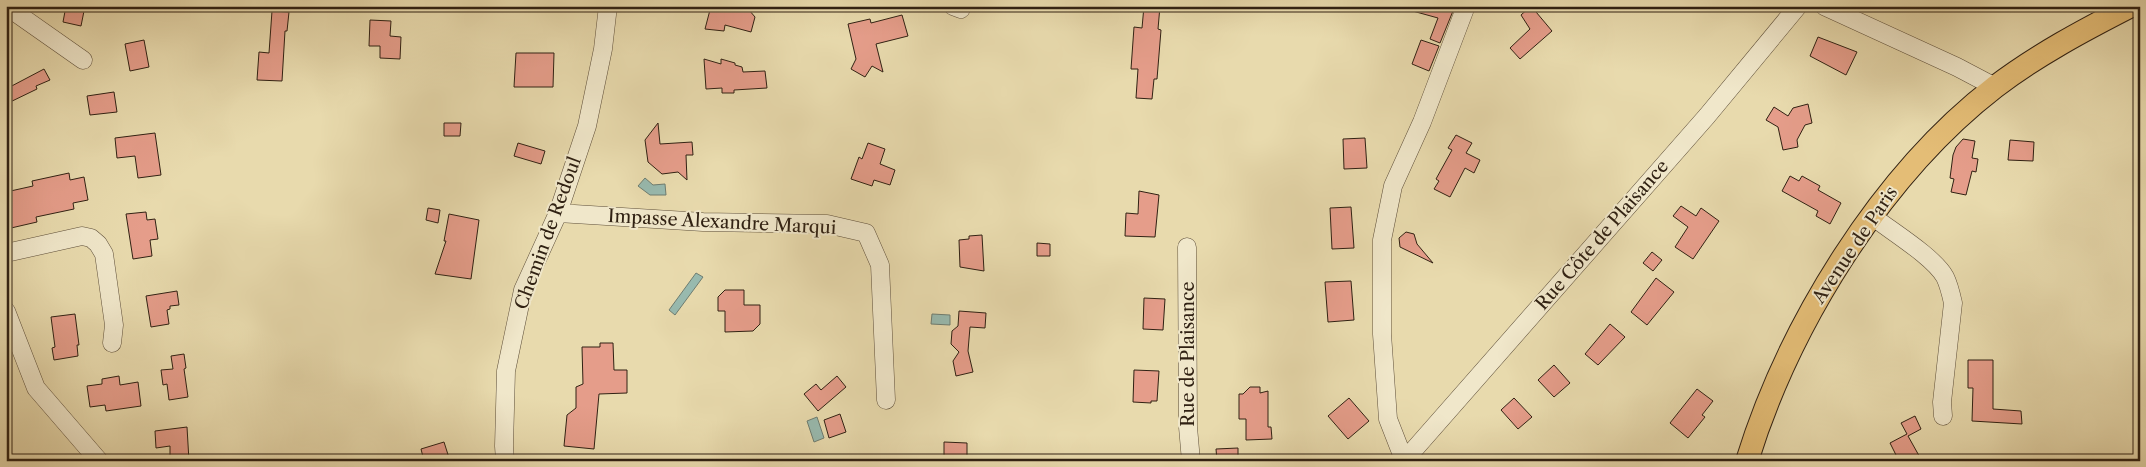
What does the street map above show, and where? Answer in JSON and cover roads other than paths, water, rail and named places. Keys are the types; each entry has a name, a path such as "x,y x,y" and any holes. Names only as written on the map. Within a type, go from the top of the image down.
{"main road":[{"name":"Avenue de Paris","path":"1747,461 1780,374 1812,309 1851,245 1898,182 1942,133 1995,87 2072,37 2131,6"}],"street":[{"path":"6,6 83,60"},
{"name":"Chemin de Redoul","path":"505,461 506,371 523,290 558,213 587,126 603,49 608,6"},
{"path":"1404,460 1388,419 1382,334 1382,240 1393,186 1422,122 1466,6"},
{"name":"Rue Côte de Plaisance","path":"1404,460 1700,123 1798,6"},
{"path":"1824,6 1957,67 1995,87"},
{"name":"Impasse Alexandre Marqui","path":"558,213 703,222 827,224 866,233 880,265 886,400"},
{"path":"1872,216 1936,265 1944,276 1950,291 1953,303 1943,416"},
{"path":"6,252 82,236 91,238 98,244 104,254 114,325 112,343"},
{"name":"Rue de Plaisance","path":"1187,247 1188,427 1191,461"},
{"path":"6,311 36,388 99,461"}],"water":[{"path":"645,178 653,185 665,184 666,195 650,195 638,186"},
{"path":"696,273 703,277 675,315 669,310"},
{"path":"932,314 950,315 950,325 931,324"},
{"path":"817,417 824,438 814,442 807,421"}]}
